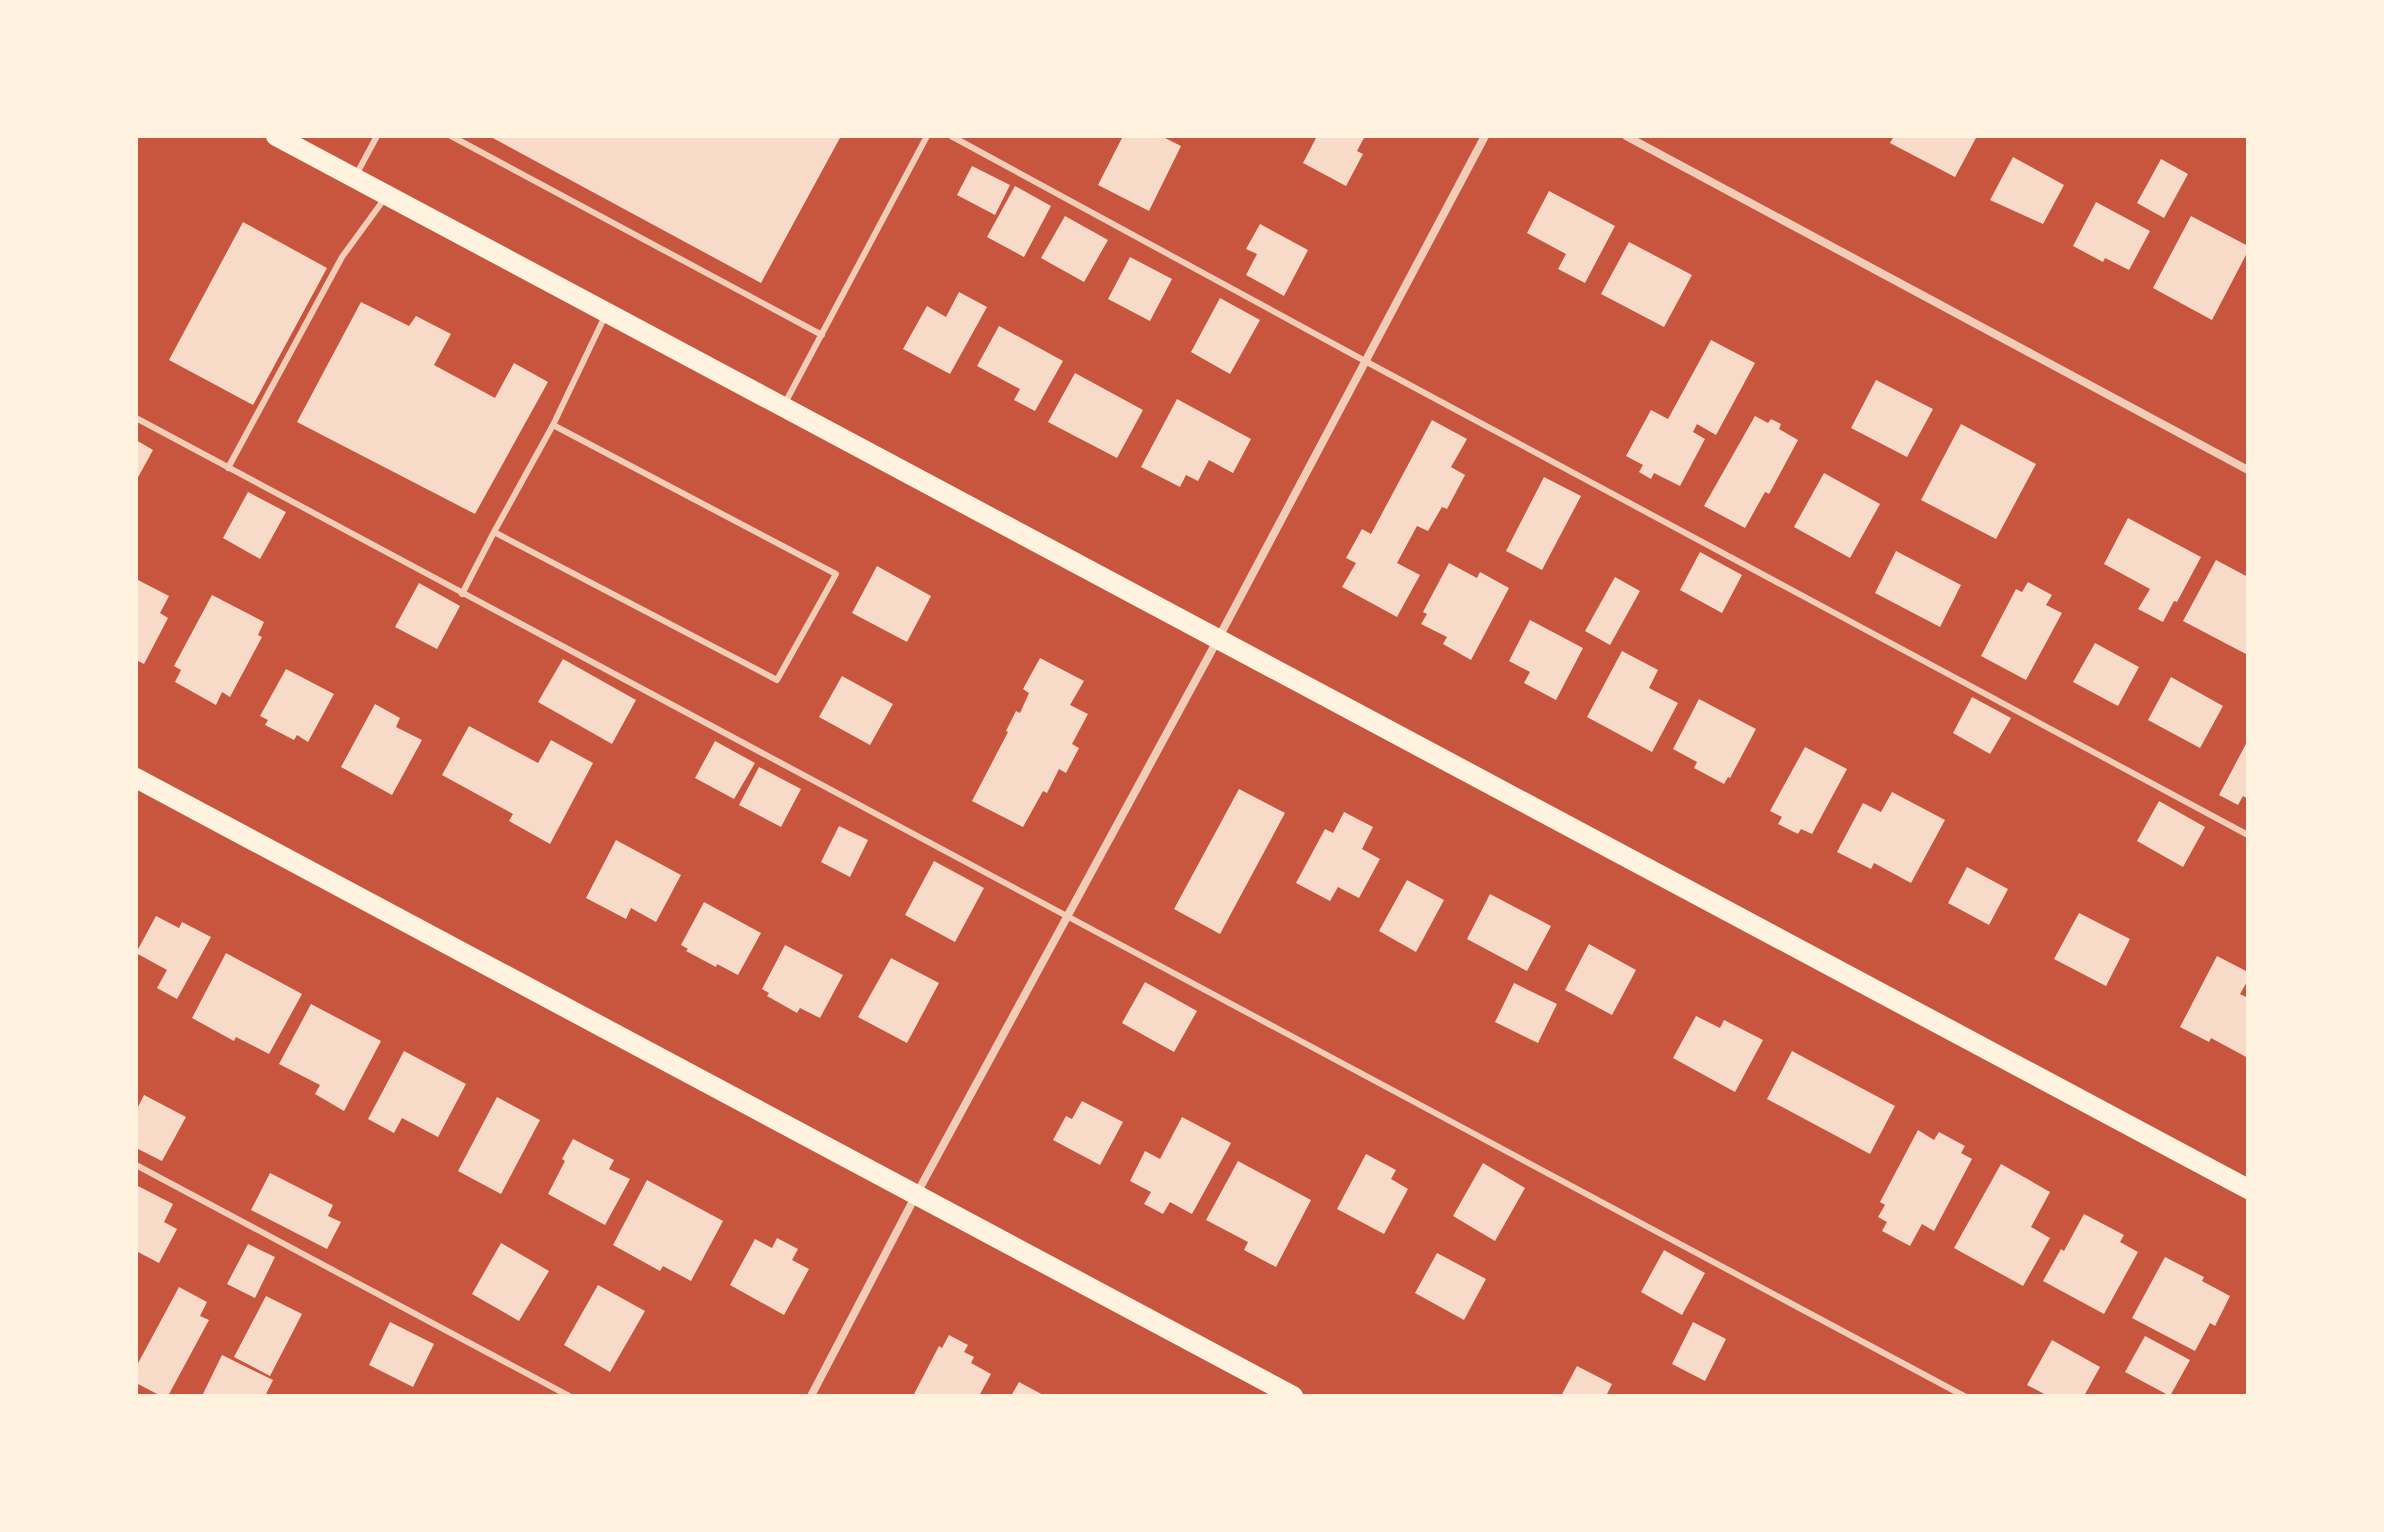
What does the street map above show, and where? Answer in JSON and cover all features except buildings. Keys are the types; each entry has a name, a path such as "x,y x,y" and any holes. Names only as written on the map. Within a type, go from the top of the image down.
{"main road":[{"path":"276,136 2248,1189"},
{"path":"136,778 1293,1396"}],"street":[{"path":"811,1396 1485,136"},
{"path":"1626,136 2248,470"}],"lane":[{"path":"354,178 377,136"},
{"path":"451,136 822,335"},
{"path":"783,407 927,136"},
{"path":"951,136 2248,835"},
{"path":"228,468 342,257 387,196"},
{"path":"462,594 553,425 607,313"},
{"path":"136,418 1964,1396"},
{"path":"494,532 777,680 836,574 553,425"},
{"path":"136,1165 569,1396"}]}
